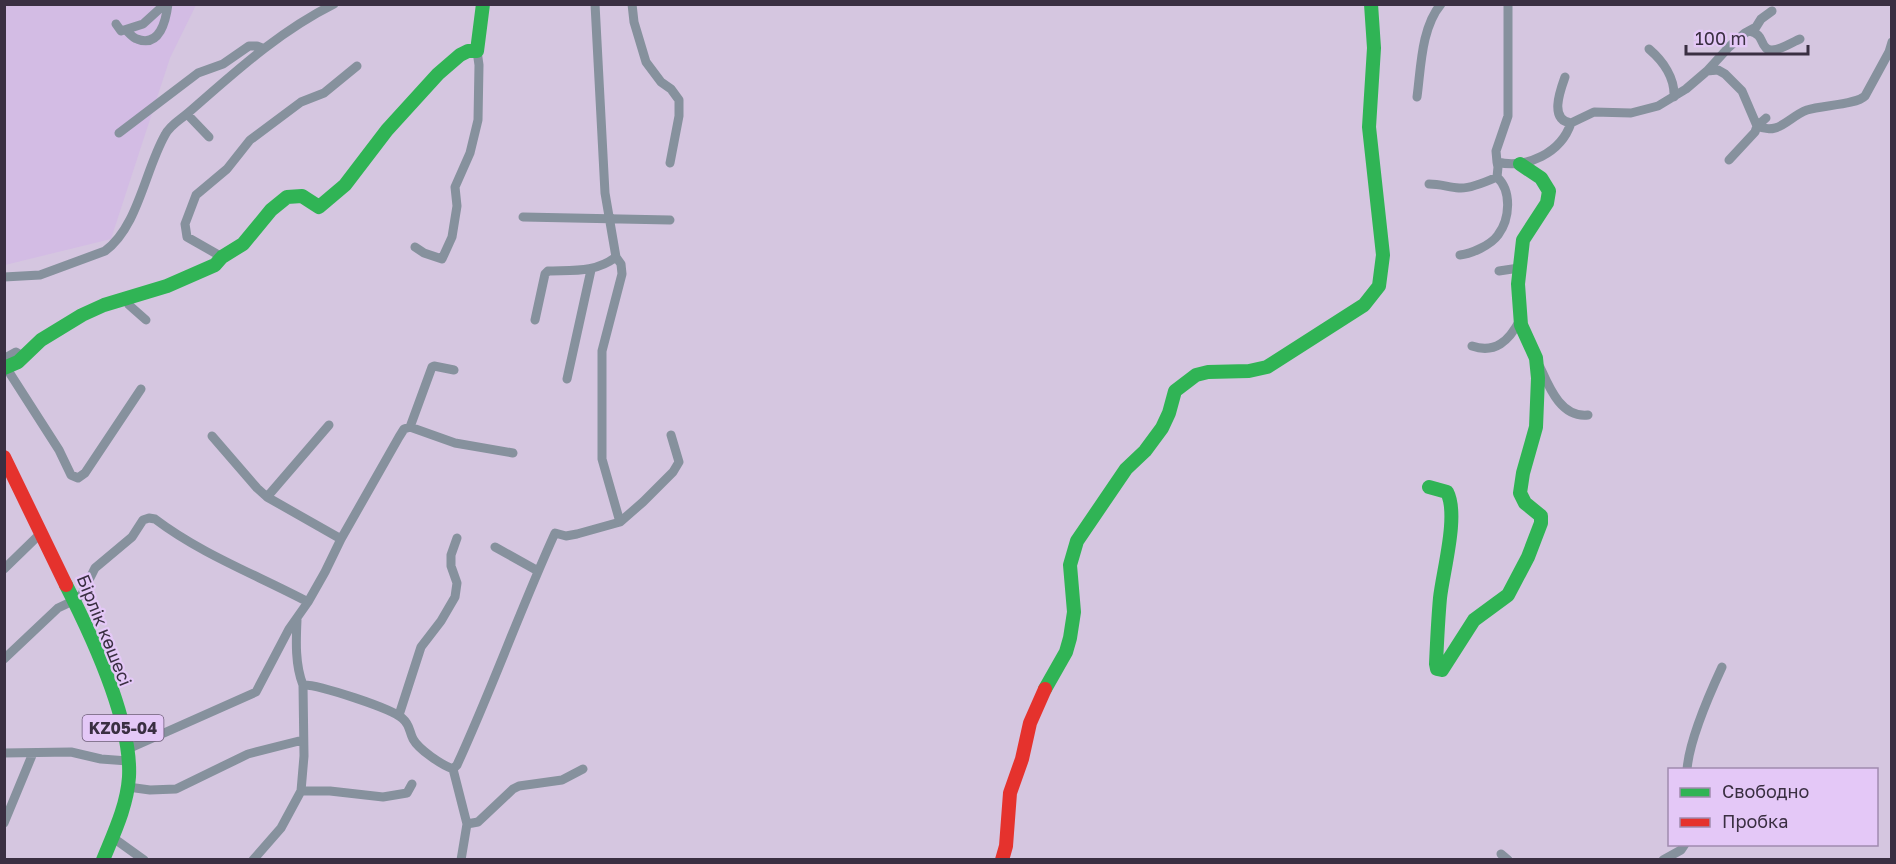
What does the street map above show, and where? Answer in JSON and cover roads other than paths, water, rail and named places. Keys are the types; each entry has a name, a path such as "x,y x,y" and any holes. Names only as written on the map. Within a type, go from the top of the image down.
{"street":[{"path":"126,30 137,39 148,41 160,33 166,20 166,4"},
{"path":"116,24 121,31 143,24 166,4"},
{"path":"4,277 40,275 105,251 114,245 125,231 152,159 166,132 262,48 334,4"},
{"path":"416,247 424,253 442,259 452,237 457,206 455,187 470,153 478,120 477,51 483,4"},
{"path":"595,4 604,183 608,219 622,274 603,351 602,459 620,522"},
{"path":"632,4 634,22 646,62 679,100 679,116 670,163"},
{"path":"1002,860 1006,846 1010,793 1022,759 1030,723 1071,638 1074,612 1070,565 1074,548 1126,469 1145,451 1162,428 1175,391 1196,375 1208,372 1249,372 1266,367 1364,305 1380,286 1383,255 1369,128 1374,48 1371,4"},
{"path":"1418,97 1423,50 1434,15 1441,4"},
{"path":"1497,177 1496,151 1508,116 1508,4"},
{"path":"1497,162 1520,164 1536,159 1556,145 1571,123 1588,113 1631,113 1658,106 1674,97 1707,71 1729,47 1756,27 1772,11"},
{"path":"1749,31 1762,38 1766,48 1770,50 1779,49 1800,39"},
{"path":"1707,71 1718,70 1725,74 1742,91 1757,126 1772,130 1805,111 1829,104 1859,102 1865,96 1892,42"},
{"path":"119,133 198,73 223,64 249,46 262,48"},
{"path":"1649,49 1664,65 1674,97"},
{"path":"141,389 85,473 74,478 59,450 5,366 24,357 41,340 66,324 93,310 194,275 215,265 222,257 243,244 271,210 287,197 302,196 319,207 327,203 387,130 437,75 468,51 477,51"},
{"path":"222,257 187,237 186,224 196,195 227,169 250,140 301,102 324,93 357,66"},
{"path":"1565,77 1559,99 1558,115 1561,120 1571,123"},
{"path":"187,114 209,137"},
{"path":"1729,160 1766,118"},
{"path":"1520,164 1546,182 1550,193 1549,201 1526,232 1521,245 1520,320 1526,341 1561,405 1582,416 1588,415"},
{"path":"1429,184 1443,184 1460,189 1497,177"},
{"path":"1460,255 1467,255 1477,250 1497,236 1507,209 1508,195 1497,177"},
{"path":"523,217 670,220"},
{"path":"535,320 545,274 548,271 591,270 616,257"},
{"path":"1499,271 1519,268"},
{"path":"567,379 591,270"},
{"path":"126,299 129,306 146,320"},
{"path":"1472,346 1491,349 1501,346 1520,320"},
{"path":"1429,487 1447,492 1451,500 1451,522 1446,547 1437,639 1436,664 1437,669 1442,670 1474,620 1508,595 1528,557 1541,523 1541,516 1525,504 1521,497 1520,484 1537,426 1536,359"},
{"path":"410,427 432,367 454,370"},
{"path":"267,497 329,425"},
{"path":"4,753 71,752 101,759 128,755 256,692 289,629 308,602 404,429 410,427 454,443 513,453"},
{"path":"453,769 457,765 486,699 555,533 566,536 620,522 673,472 679,462 671,435"},
{"path":"212,436 267,497 341,539"},
{"name":"Бірлік көшесі","path":"4,457 40,534 63,573 93,639 124,731 128,755 128,787 122,813 103,860"},
{"path":"4,659 58,608 75,600 81,594 95,568 132,537 143,520 149,518 155,519 194,546 308,602"},
{"path":"4,569 40,534"},
{"path":"399,715 421,647 441,621 455,597 457,583 451,566 451,555 457,538"},
{"path":"495,548 538,571"},
{"path":"253,860 281,828 301,791 304,756 303,685 299,676 297,620"},
{"path":"1687,768 1688,756 1707,699 1722,667"},
{"path":"303,685 338,693 399,715 410,727 414,741 434,759 453,769 467,824 461,860"},
{"path":"128,787 150,790 176,789 248,754 303,740"},
{"path":"4,823 33,753"},
{"path":"467,824 478,822 519,786 562,780 583,769"},
{"path":"301,791 330,791 383,797 407,793 412,784"},
{"path":"112,837 144,860"},
{"path":"1663,860 1681,850 1684,846"}]}
